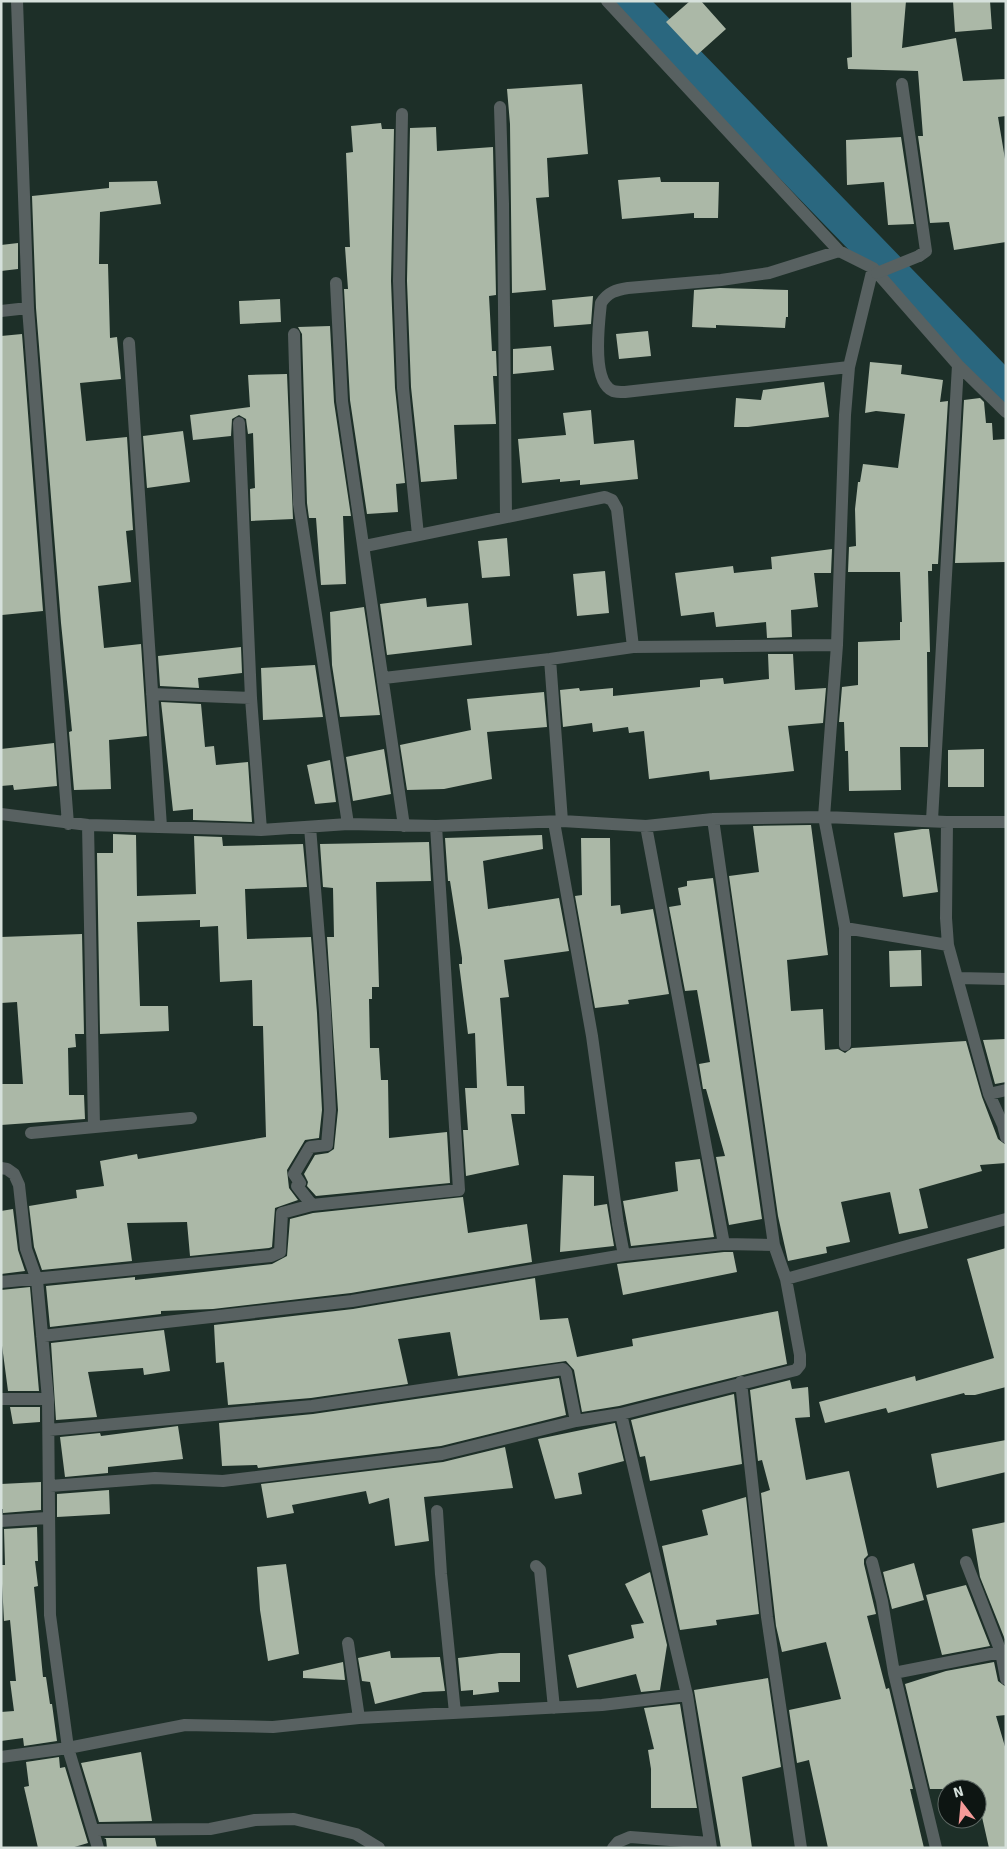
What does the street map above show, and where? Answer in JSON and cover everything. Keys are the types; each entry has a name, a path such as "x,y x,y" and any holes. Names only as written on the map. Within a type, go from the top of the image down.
{"street":[{"path":"17,1 28,308 68,824"},
{"path":"607,1 839,252 875,271 958,365 1006,412"},
{"path":"875,271 919,256 926,251 902,84"},
{"path":"500,107 503,204 506,517"},
{"path":"402,114 399,280 403,388 418,535"},
{"path":"839,252 770,272 721,280 628,288 606,295 601,303 600,373 605,385 613,391 625,392 849,367"},
{"path":"845,1045 845,928 824,817 837,645 845,415 849,367 875,271"},
{"path":"336,283 342,402 365,546 404,826"},
{"path":"1,311 28,308"},
{"path":"294,334 299,504 348,824"},
{"path":"129,344 161,827"},
{"path":"932,820 958,365"},
{"path":"239,423 251,698 261,830"},
{"path":"365,546 605,497 612,500 617,509 633,647"},
{"path":"384,678 550,659 633,647 837,645"},
{"path":"550,659 558,821 624,1254"},
{"path":"152,694 251,698"},
{"path":"1,814 68,824 261,830 348,824 436,826 558,821 646,826 713,819 824,817 947,822 1006,822"},
{"path":"50,1486 155,1478 224,1480 442,1454 576,1421 620,1414 741,1382 796,1370 800,1365 786,1278 774,1245 713,819"},
{"path":"947,822 946,918 948,945 988,1094 1004,1125 1006,1137"},
{"path":"88,825 94,1126"},
{"path":"1,1282 271,1256 278,1254 281,1247 282,1214 312,1205 454,1192 460,1188 436,826"},
{"path":"646,826 724,1244"},
{"path":"310,827 325,1012 330,1110 328,1145 310,1147 294,1174 300,1183 297,1186 312,1205"},
{"path":"845,928 948,945"},
{"path":"958,978 1006,979"},
{"path":"988,1094 1006,1090"},
{"path":"31,1133 191,1118"},
{"path":"1,1168 7,1169 14,1174 18,1185 26,1249 37,1280 48,1399 50,1486 47,1518 50,1615 68,1748 98,1848"},
{"path":"786,1278 1006,1219"},
{"path":"42,1336 352,1301 624,1254 724,1244 774,1245"},
{"path":"49,1430 312,1406 563,1369 566,1372 576,1421"},
{"path":"741,1382 766,1618 801,1848"},
{"path":"1,1399 48,1399"},
{"path":"614,1848 618,1842 630,1837 710,1845 687,1696 620,1414"},
{"path":"437,1511 441,1574 455,1713"},
{"path":"1,1521 47,1518"},
{"path":"872,1562 882,1602 894,1673 936,1848"},
{"path":"966,1562 1003,1652 1006,1679"},
{"path":"536,1566 540,1570 554,1708"},
{"path":"348,1642 359,1718"},
{"path":"894,1673 1003,1652"},
{"path":"1,1757 68,1748 185,1725 273,1727 359,1718 602,1705 687,1696"},
{"path":"94,1830 210,1829 255,1820 294,1819 356,1834 379,1848"}],"building":[{"path":"690,1 701,1 726,29 697,55 666,22"},
{"path":"851,1 906,1 902,48 956,38 963,81 1006,79 1006,116 998,117 1006,165 1006,242 954,250 949,222 930,223 918,136 923,136 918,71 848,69 847,58 852,57"},
{"path":"953,1 990,1 992,29 955,32"},
{"path":"582,84 588,154 547,158 549,197 536,198 546,290 512,293 510,124 507,89"},
{"path":"381,123 382,129 394,129 391,281 395,388 405,483 396,484 398,512 367,514 350,400 344,289 348,289 345,247 350,247 346,153 353,152 351,126"},
{"path":"436,127 437,151 493,147 496,295 489,296 492,351 496,351 497,376 493,376 496,424 454,425 457,479 421,482 411,387 407,281 410,128"},
{"path":"901,137 914,224 888,225 884,182 847,185 846,140"},
{"path":"660,177 661,182 719,182 718,218 694,218 694,213 622,219 618,180"},
{"path":"157,181 161,204 100,212 99,264 108,264 110,338 117,337 121,379 80,383 86,441 127,437 133,530 126,531 131,582 98,586 104,648 141,644 147,736 109,740 111,789 74,790 69,732 72,731 61,623 36,308 32,196 109,188 109,182"},
{"path":"18,243 18,269 1,271 1,245"},
{"path":"720,288 788,290 788,317 786,317 785,328 716,325 716,328 692,327 694,290"},
{"path":"593,296 591,324 554,327 552,300"},
{"path":"280,299 281,322 240,324 239,301"},
{"path":"330,326 334,402 351,516 343,516 346,584 321,585 316,518 309,518 307,503 302,334 298,327"},
{"path":"648,331 651,356 619,359 616,334"},
{"path":"22,334 43,611 2,615 1,336"},
{"path":"551,346 554,370 513,374 513,349"},
{"path":"870,362 902,365 901,374 943,380 940,402 948,401 938,564 932,564 932,571 928,571 930,652 927,652 928,747 900,747 901,790 849,791 848,751 845,751 844,722 839,722 842,687 858,685 858,642 900,640 900,622 902,622 900,572 848,572 849,547 856,546 855,509 858,482 860,482 863,464 898,468 905,414 876,411 865,413"},
{"path":"287,374 293,519 251,521 250,489 255,488 253,433 248,434 246,419 239,415 232,419 231,436 193,440 190,415 250,407 248,375"},
{"path":"824,382 829,417 734,427 736,398 761,400 763,390"},
{"path":"980,398 984,402 986,423 992,423 993,440 1006,439 1006,562 955,563 964,400"},
{"path":"591,410 594,444 634,440 638,479 580,485 580,480 560,482 560,479 522,483 518,439 566,435 563,413"},
{"path":"183,431 190,482 147,488 143,436"},
{"path":"507,538 510,576 482,578 478,541"},
{"path":"832,549 831,573 814,573 818,607 791,610 792,637 767,638 766,622 716,627 714,612 681,616 675,573 733,566 734,573 772,569 771,557"},
{"path":"605,571 609,613 577,616 573,574"},
{"path":"426,598 427,607 468,603 472,645 387,655 380,604"},
{"path":"364,607 380,715 340,717 332,665 330,612"},
{"path":"241,647 242,673 198,678 199,688 160,686 158,656"},
{"path":"768,654 793,654 795,690 826,688 823,723 788,726 794,771 710,780 709,771 649,779 644,731 629,733 628,727 593,732 592,723 563,727 560,690 579,688 580,691 613,688 613,696 700,687 700,680 723,678 724,684 769,679"},
{"path":"315,665 323,717 263,720 261,668"},
{"path":"544,692 547,727 487,732 492,779 444,789 407,790 400,745 471,730 467,699"},
{"path":"161,702 201,704 205,747 214,746 216,765 248,762 252,822 193,820 193,809 173,811"},
{"path":"54,743 57,786 14,790 13,785 1,786 1,749"},
{"path":"384,749 391,794 353,801 346,757"},
{"path":"984,749 984,787 948,787 948,750"},
{"path":"330,760 336,802 315,804 307,765"},
{"path":"811,825 828,955 787,960 791,1011 823,1009 825,1050 838,1049 845,1053 852,1048 966,1041 982,1097 998,1139 1006,1145 1006,1163 980,1165 982,1171 919,1189 928,1228 899,1234 890,1192 841,1202 850,1242 826,1247 827,1253 788,1261 778,1216 729,876 759,872 753,826"},
{"path":"929,829 938,892 903,897 894,833"},
{"path":"113,834 136,835 137,896 196,894 194,836 222,837 223,846 303,844 307,887 245,889 247,939 311,937 317,1013 322,1110 319,1138 305,1140 287,1170 289,1188 298,1200 275,1208 272,1247 190,1256 187,1222 127,1223 132,1261 42,1270 34,1247 29,1206 77,1198 76,1190 104,1186 100,1161 137,1154 138,1159 266,1137 263,1026 253,1026 252,980 220,982 218,926 200,927 200,920 137,922 140,1006 168,1006 169,1031 100,1034 97,853 113,853"},
{"path":"542,835 543,849 483,861 488,909 559,898 569,951 504,960 509,997 500,998 507,1086 524,1086 525,1114 511,1114 519,1165 466,1176 463,1130 468,1130 465,1088 477,1088 475,1033 468,1034 459,964 462,964 462,958 450,881 448,881 445,838"},
{"path":"581,838 610,838 611,906 620,905 621,914 653,909 669,994 628,1000 629,1004 595,1008 575,896 582,895"},
{"path":"429,842 431,881 376,882 379,987 372,987 372,999 369,999 370,1048 379,1048 381,1080 388,1080 389,1138 447,1132 450,1183 316,1196 307,1186 308,1182 304,1174 315,1155 328,1153 334,1149 338,1110 327,937 334,937 333,888 323,887 320,844"},
{"path":"713,878 762,1219 729,1225 716,1157 725,1156 706,1089 703,1089 699,1064 710,1062 697,990 685,991 669,907 681,905 678,888 687,886 687,881"},
{"path":"82,934 84,1034 75,1034 76,1047 68,1048 69,1095 84,1095 85,1119 1,1125 1,1084 23,1084 17,1002 1,1003 1,937"},
{"path":"921,950 922,986 890,987 889,951"},
{"path":"1006,1039 1006,1082 995,1084 983,1040"},
{"path":"700,1159 714,1237 631,1246 623,1201 678,1191 675,1162"},
{"path":"563,1175 594,1176 594,1206 607,1204 614,1246 560,1252"},
{"path":"463,1197 468,1233 527,1224 532,1262 351,1293 213,1309 161,1311 161,1314 50,1327 46,1286 135,1277 135,1280 272,1264 287,1256 290,1219 313,1213"},
{"path":"13,1209 18,1250 25,1271 1,1274 1,1211"},
{"path":"1006,1248 1006,1387 975,1395 965,1395 964,1393 888,1413 886,1408 825,1423 819,1402 915,1376 916,1381 994,1358 967,1259"},
{"path":"733,1252 737,1272 623,1295 617,1264"},
{"path":"535,1278 540,1320 568,1318 577,1357 633,1346 632,1339 778,1311 787,1364 619,1406 582,1412 574,1370 566,1361 458,1376 450,1332 398,1339 408,1384 311,1398 228,1405 224,1362 216,1363 214,1325 353,1309"},
{"path":"30,1287 39,1391 8,1391 1,1338 1,1290"},
{"path":"164,1330 170,1371 144,1375 143,1368 88,1372 97,1417 56,1420 51,1343"},
{"path":"559,1378 566,1415 441,1446 258,1468 257,1465 222,1466 219,1423 313,1414"},
{"path":"790,1380 792,1389 808,1387 810,1417 795,1418 806,1480 849,1471 868,1555 864,1559 864,1564 876,1614 867,1616 886,1689 889,1688 913,1789 910,1789 924,1848 828,1848 809,1760 797,1763 789,1710 841,1699 826,1642 782,1652 776,1626 761,1493 770,1490 762,1460 758,1461 750,1390"},
{"path":"734,1394 742,1464 650,1481 645,1456 640,1457 631,1420"},
{"path":"10,1407 40,1407 40,1422 13,1424"},
{"path":"615,1423 624,1461 578,1473 582,1494 555,1499 538,1439"},
{"path":"178,1426 183,1459 108,1467 108,1473 65,1477 60,1437 100,1433 101,1436"},
{"path":"1006,1440 1006,1472 937,1488 931,1454"},
{"path":"505,1447 513,1488 424,1497 429,1541 395,1546 389,1498 369,1504 366,1491 292,1505 294,1513 267,1518 261,1484 443,1462"},
{"path":"41,1482 41,1510 3,1513 3,1509 1,1509 1,1484"},
{"path":"109,1490 110,1514 57,1517 57,1494"},
{"path":"746,1497 759,1614 716,1620 717,1625 680,1630 662,1546 708,1535 702,1510"},
{"path":"1006,1522 1006,1642 980,1577 972,1529"},
{"path":"37,1527 38,1561 35,1561 38,1586 34,1587 43,1677 46,1677 50,1704 52,1704 57,1741 24,1746 23,1738 1,1741 1,1712 14,1711 10,1681 16,1681 10,1620 4,1621 1,1565 5,1565 4,1529"},
{"path":"914,1563 924,1600 892,1609 883,1572"},
{"path":"286,1564 299,1654 268,1661 260,1610 257,1567"},
{"path":"650,1572 667,1645 660,1690 641,1692 636,1674 577,1688 568,1655 634,1638 631,1625 644,1623 625,1584"},
{"path":"966,1585 990,1646 942,1655 926,1595"},
{"path":"390,1651 391,1658 440,1657 445,1691 423,1692 375,1704 370,1682 362,1681 358,1658"},
{"path":"500,1653 520,1653 520,1682 498,1682 499,1692 473,1695 473,1690 461,1691 458,1658"},
{"path":"343,1662 345,1680 303,1678 303,1671"},
{"path":"994,1662 998,1681 1006,1687 1006,1715 996,1716 1006,1750 1006,1848 989,1848 985,1829 987,1829 987,1779 937,1779 937,1789 930,1789 905,1684 946,1671"},
{"path":"768,1678 781,1767 742,1777 752,1848 721,1848 694,1690"},
{"path":"680,1704 697,1808 651,1808 651,1769 648,1750 654,1749 644,1708"},
{"path":"141,1752 152,1821 99,1822 81,1763"},
{"path":"59,1757 60,1768 65,1767 88,1843 71,1848 38,1848 24,1787 29,1786 26,1762"},
{"path":"104,1838 155,1838 157,1848 107,1848 106,1839"}],"waterway":[{"path":"630,1 1006,389"}]}
